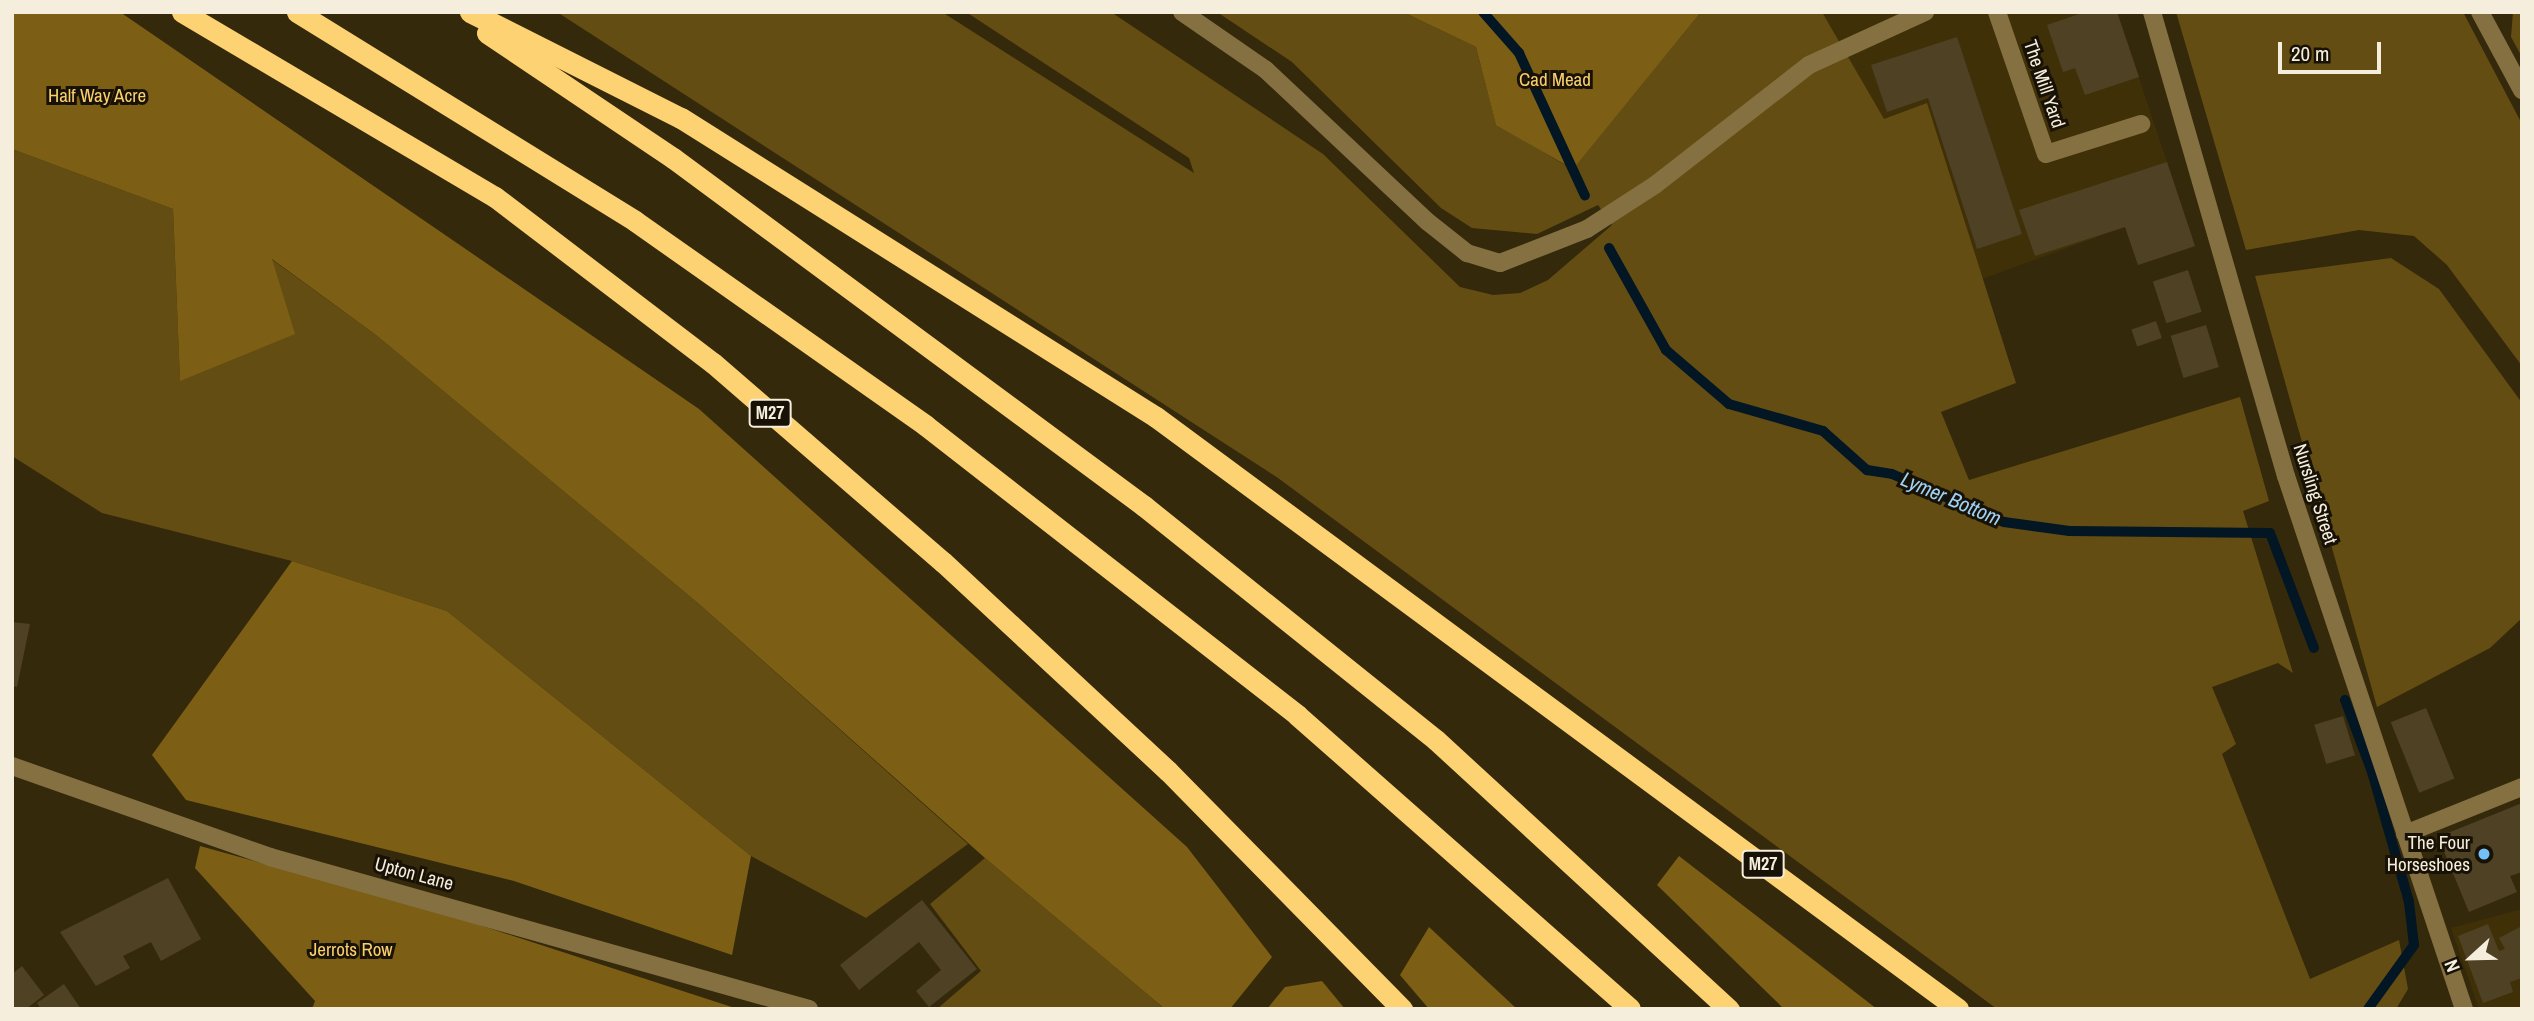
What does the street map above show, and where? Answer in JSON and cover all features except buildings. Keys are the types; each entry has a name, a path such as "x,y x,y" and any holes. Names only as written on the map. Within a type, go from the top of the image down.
{"highway":[{"name":"M27","path":"181,12 495,197 713,363 943,562 1168,771 1402,1009"},
{"path":"297,12 635,221 925,425 1297,715 1630,1009"},
{"path":"456,12 673,158 1144,506 1436,740 1729,1009"},
{"name":"M27","path":"470,12 681,118 1156,417 1958,1009"}],"street":[{"path":"1182,12 1266,69 1428,222 1467,253 1500,263 1587,229 1655,185 1809,65 1925,12"},
{"name":"The Mill Yard","path":"1997,12 2046,154 2141,124"},
{"name":"Nursling Street","path":"2152,12 2286,475 2453,983 2464,1009"},
{"path":"2485,15 2522,90"},
{"name":"Upton Lane","path":"12,766 270,857 809,1009"},
{"path":"2405,834 2522,787"}],"shaded area":[{"path":"557,12 942,12 1194,173 1189,158 966,12 1111,12 1323,154 1460,287 1493,295 1520,293 1548,280 1612,225 1598,205 1537,234 1472,228 1441,208 1292,62 1217,12 1403,12 1476,47 1496,124 1572,169 1701,12 1822,12 1884,119 1927,103 2016,383 1941,412 1969,480 2240,397 2269,501 2243,511 2293,673 2278,663 2212,687 2236,744 2222,754 2310,979 2399,940 2408,989 2396,1009 1997,1009 1278,478"},
{"path":"1822,12 2117,12 2195,246 2138,265 2125,227 1982,279 1927,104 1884,120"},
{"path":"2176,12 2463,12 2522,124 2522,366 2447,265 2414,236 2359,230 2246,250"},
{"path":"2513,12 2522,12 2522,57 2511,37"},
{"path":"12,149 173,209 180,380 270,258 376,335 699,604 968,844 866,918 751,856 447,611 292,561 102,513 12,456"},
{"path":"2391,258 2439,289 2522,403 2522,618 2490,648 2377,707 2255,276"},
{"path":"985,858 1165,1009 937,1009 981,971 930,904"},
{"path":"2522,909 2522,1009 2479,1009 2451,928"}],"green space":[{"name":"Half Way Acre","path":"12,12 120,12 699,409 1187,847 1272,957 1230,1009 1165,1009 985,858 699,604 376,335 272,259 295,334 180,381 173,209 12,149"},
{"name":"Cad Mead","path":"1403,12 1701,12 1573,169 1496,125 1476,47"},
{"path":"292,561 447,611 751,856 732,955 514,881 186,800 152,755"},
{"name":"Jerrots Row","path":"200,846 455,917 738,1009 312,1009 315,1001 195,868"},
{"path":"1679,856 1877,1009 1784,1009 1657,885"},
{"path":"1429,927 1517,1009 1429,1009 1400,975"},
{"path":"1322,981 1345,1009 1267,1009 1285,987"}],"waterway":[{"name":"Lymer Bottom","path":"1483,12 1519,53 1585,196"},
{"name":"Lymer Bottom","path":"1609,248 1666,350 1729,404 1823,431 1867,470 1892,474 2004,522 2069,531 2270,533 2314,648"},
{"name":"Lymer Bottom","path":"2345,700 2372,772 2409,902 2414,945 2368,1009"}],"place":[{"name":"The Four Horseshoes","path":"2484,854"}]}
